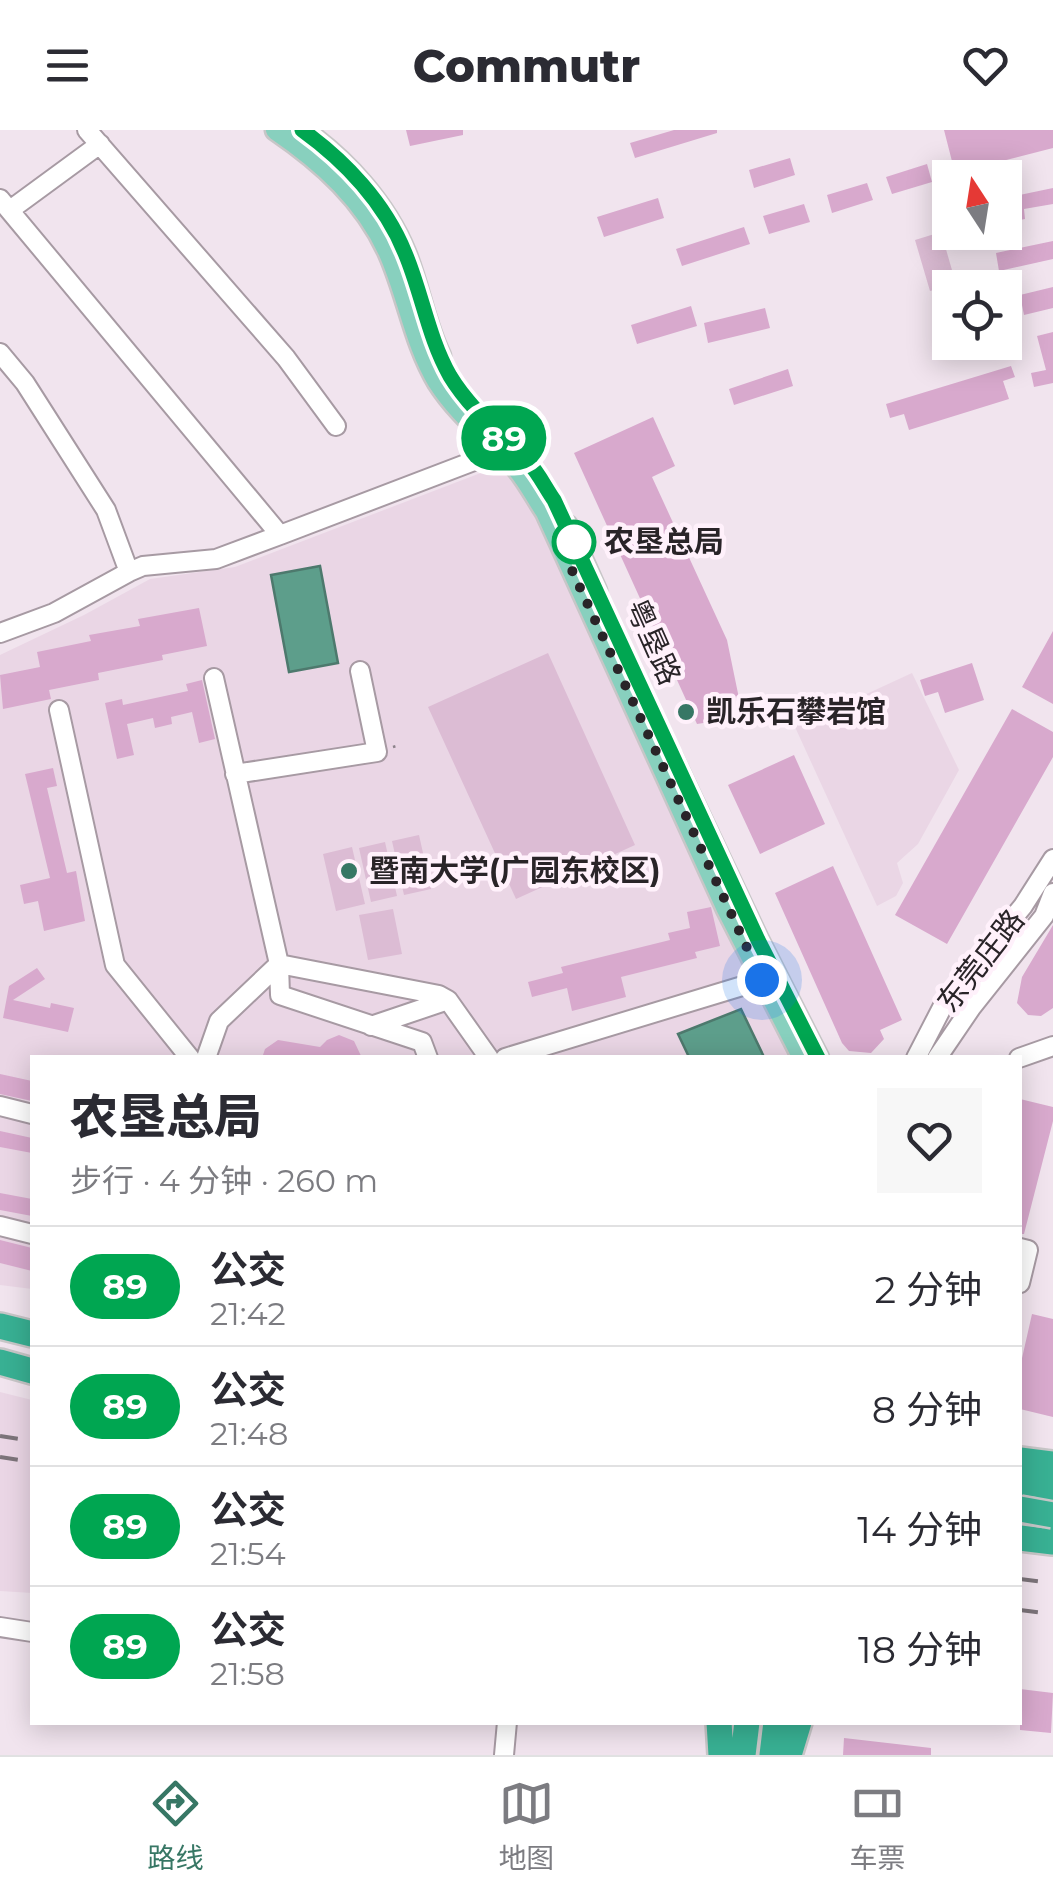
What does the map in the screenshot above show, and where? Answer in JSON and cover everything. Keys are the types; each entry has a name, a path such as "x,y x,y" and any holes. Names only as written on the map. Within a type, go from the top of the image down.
{"highway":[{"path":"0,1326 30,1334"},
{"path":"0,1346 30,1357"},
{"path":"0,1359 30,1358"},
{"path":"0,1359 30,1370"},
{"path":"1022,1460 1053,1464"},
{"path":"1022,1482 1053,1488 1047,1499 1053,1518"},
{"path":"1022,1510 1053,1518"},
{"path":"1022,1538 1053,1542"},
{"path":"719,1725 721,1755"},
{"path":"742,1755 747,1725"},
{"path":"772,1755 776,1725"},
{"path":"789,1755 798,1725"}],"main road":[{"name":"粤垦路","path":"276,130 336,176 358,203 388,252 425,357 438,382 456,407 528,483 546,512 691,832 800,1055"},
{"name":"粤垦路","path":"302,130 347,168 373,198 406,254 437,351 452,379 470,403 532,465 554,500 758,940 816,1055"}],"street":[{"path":"280,535 5,204 94,137 286,358 336,426"},
{"path":"0,353 24,383 106,510 129,572"},
{"path":"0,633 54,613 143,566 216,559 500,451"},
{"path":"236,774 377,752 360,671"},
{"path":"214,678 279,964 280,995 371,1026 425,1050"},
{"path":"59,710 115,966 188,1055"},
{"name":"东莞庄路","path":"918,1055 947,998 1052,868"},
{"name":"东莞庄路","path":"940,1055 971,1008 1044,916 1053,892"},
{"path":"279,964 439,995 448,1000 487,1055"},
{"path":"207,1055 219,1021 279,964"},
{"path":"515,1055 762,980"},
{"path":"371,1026 448,1000"},
{"path":"1022,1057 1053,1046"},
{"path":"0,1106 30,1114"},
{"path":"0,1226 30,1234"},
{"path":"1022,1248 1028,1250 1022,1275"},
{"path":"0,1627 30,1632"},
{"path":"504,1755 507,1725"}],"shaded area":[{"path":"932,235 932,250 946,250 952,270 932,270 932,290 930,291 915,240"},
{"name":"暨南大学(广园东校区)","path":"499,466 536,512 661,794 789,1055 30,1055 30,1289 0,1285 0,655 150,579 235,567"},
{"path":"320,566 338,663 289,672 271,575"},
{"path":"548,653 635,845 516,899 428,707"},
{"path":"912,673 959,770 918,844 897,863 903,883 896,896 877,906 795,727"},
{"path":"419,835 431,889 404,895 392,841"},
{"path":"385,842 397,896 371,902 359,848"},
{"path":"352,847 365,904 336,911 323,854"},
{"path":"393,909 402,954 368,960 359,915"},
{"path":"741,1009 763,1055 688,1055 678,1034"},
{"path":"0,1392 30,1400 30,1593 0,1591"}],"building":[{"path":"406,130 463,130 463,135 410,146"},
{"path":"674,130 717,133 635,158 630,143"},
{"path":"944,130 1053,130 1053,148 1006,160 952,160"},
{"path":"790,158 795,175 754,188 749,170"},
{"path":"927,164 932,182 892,194 886,177"},
{"path":"867,183 873,200 832,213 827,195"},
{"path":"1053,188 1053,204 1024,209 1022,220 1022,194"},
{"path":"658,198 664,218 604,237 597,217"},
{"path":"804,204 810,222 769,234 763,216"},
{"path":"744,227 750,244 682,266 676,249"},
{"path":"1053,241 1053,259 999,270 996,253"},
{"path":"1053,287 1053,308 1024,315 1022,295"},
{"path":"691,306 697,326 637,344 631,325"},
{"path":"765,308 770,328 708,343 704,323"},
{"path":"1053,332 1053,383 1034,387 1031,373 1046,370 1037,336"},
{"path":"1011,366 1015,377 1003,381 1009,399 909,430 904,414 890,418 886,404"},
{"path":"788,369 793,386 734,405 729,389"},
{"path":"653,417 675,466 652,477 727,640 741,708 710,722 697,724 574,453"},
{"path":"199,608 207,646 162,655 163,660 98,673 99,680 49,690 51,699 3,709 0,675 40,667 37,652 91,641 89,635 140,626 138,619"},
{"path":"1053,631 1053,704 1022,687"},
{"path":"972,663 984,700 945,713 938,692 925,696 920,680"},
{"path":"202,680 215,739 199,743 192,712 171,717 172,724 155,728 153,718 127,724 134,755 117,759 105,703 122,699 123,705 188,691 186,684"},
{"path":"1012,709 1053,732 1053,757 947,944 895,915"},
{"path":"794,755 825,824 760,854 728,785"},
{"path":"53,768 57,786 47,788 67,873 76,871 85,921 44,931 38,901 24,904 20,885 50,878 25,774"},
{"path":"833,866 902,1020 880,1030 884,1039 871,1053 849,1051 842,1043 775,893"},
{"path":"711,907 720,946 695,952 697,958 621,977 626,997 572,1011 567,988 532,997 528,982 563,973 561,967 670,940 668,933 690,928 687,912"},
{"path":"1053,925 1053,1008 1041,1016 1028,1015 1017,1003 1022,977"},
{"path":"37,968 45,979 13,1000 50,1008 51,1003 74,1008 68,1032 3,1018 9,986"},
{"path":"339,1035 354,1041 361,1055 263,1055 278,1040 320,1047"},
{"path":"0,1074 30,1081 30,1101 0,1094"},
{"path":"1022,1099 1053,1107 1053,1121 1024,1234"},
{"path":"0,1131 30,1138 30,1153 0,1147"},
{"path":"0,1193 30,1199 30,1216 0,1210"},
{"path":"0,1240 30,1248 30,1270 0,1263"},
{"path":"1032,1314 1053,1319 1053,1417 1022,1409 1022,1358"},
{"path":"1022,1689 1053,1693 1051,1733 1020,1730"},
{"path":"844,1738 931,1748 931,1755 843,1755"}],"railway":[{"path":"0,1436 30,1441"},
{"path":"0,1457 30,1462"},
{"path":"1022,1579 1053,1583"},
{"path":"1022,1610 1053,1614"}],"bus line":[{"name":"89","path":"302,130 347,168 373,198 406,254 437,351 452,379 470,403 532,465 554,500 758,940 816,1055"}],"place":[{"name":"农垦总局","path":"574,542"},
{"name":"凯乐石攀岩馆","path":"686,712"},
{"name":"暨南大学(广园东校区)","path":"349,871"}],"route":[{"path":"574,542 557,538 762,980"}]}
